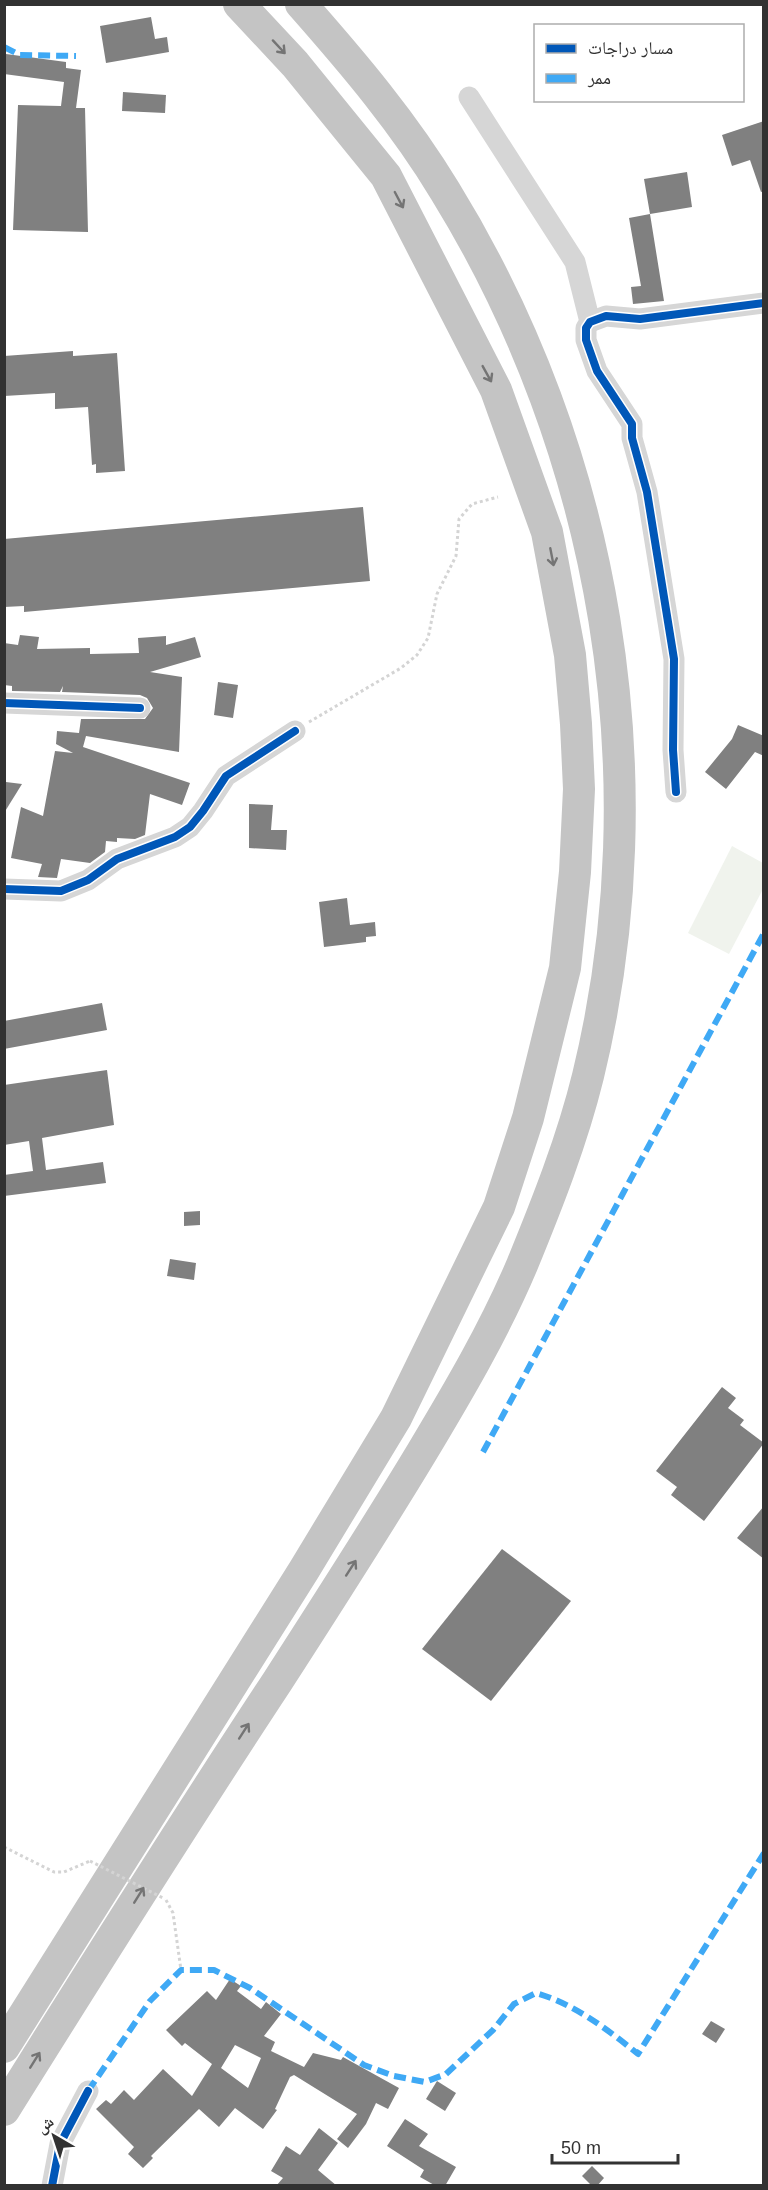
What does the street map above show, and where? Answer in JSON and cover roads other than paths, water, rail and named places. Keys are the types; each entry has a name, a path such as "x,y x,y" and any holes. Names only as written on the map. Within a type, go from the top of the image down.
{"highway":[{"path":"4,2047 304,1570 396,1418 499,1207 528,1118 566,968 579,789 576,724 570,655 559,594 547,532 532,487 496,390 386,176 295,64 239,4"},
{"path":"4,2110 173,1842 362,1552 468,1375 522,1265 561,1167 588,1075 606,975 620,817 616,706 591,548 564,444 524,342 473,238 449,197 378,94 301,4"}],"street":[{"path":"469,97 574,262 590,322"},
{"path":"676,792 673,750 674,659 654,527 632,438 632,424 597,371 586,340 586,328 590,322 606,316 640,319 764,303"},
{"path":"4,703 140,708"},
{"path":"4,889 48,893 68,889 88,880 117,859 175,837 190,827 203,812 226,776 295,731"},
{"path":"52,2186 60,2144 88,2091"}]}
